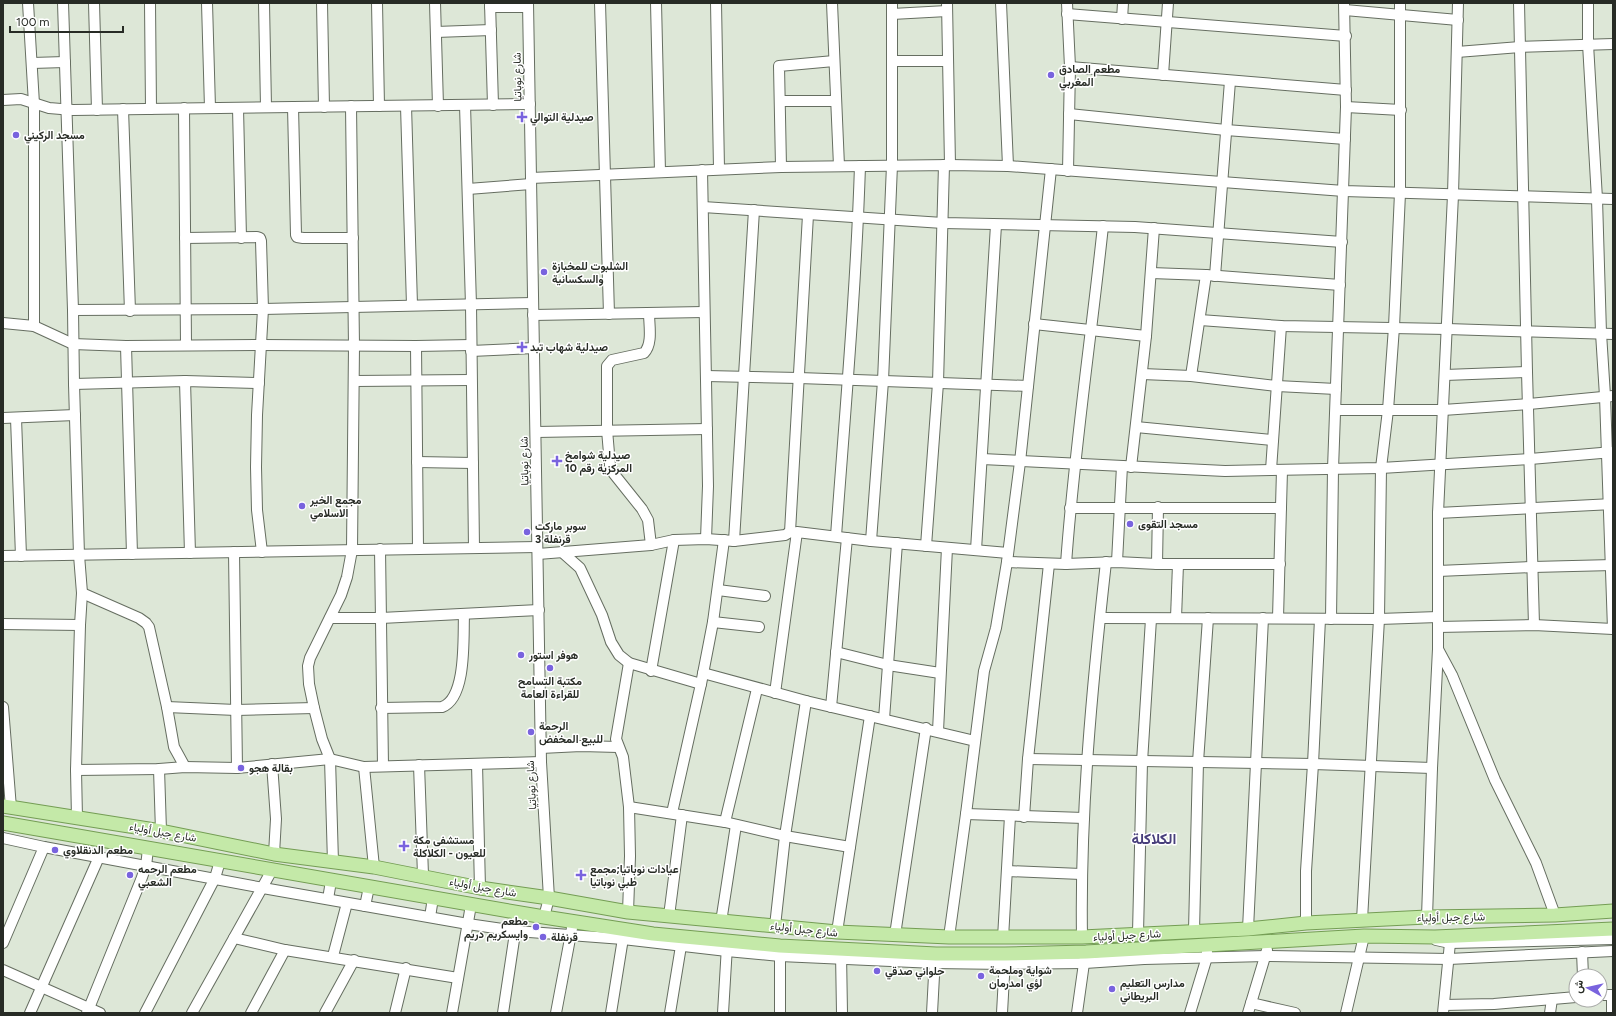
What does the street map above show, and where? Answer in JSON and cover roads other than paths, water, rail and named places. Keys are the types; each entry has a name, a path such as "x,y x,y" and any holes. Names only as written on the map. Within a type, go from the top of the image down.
{"main road":[{"name":"شارع جبل أولياء","path":"7,807 161,831 274,854 374,866 480,888 628,912 837,932 949,937 1082,937 1138,933 1248,929 1306,923 1362,920 1427,917 1555,915 1613,911"},
{"name":"شارع جبل أولياء","path":"3,823 573,922 624,934 727,947 780,951 841,955 935,958 1005,959 1085,957 1207,951 1268,942 1364,936 1431,937 1613,929"}],"street":[{"path":"28,3 34,104 34,326"},
{"path":"63,3 79,555 82,593 76,770 76,818"},
{"path":"94,3 97,110"},
{"path":"150,3 151,109"},
{"path":"207,3 210,108"},
{"path":"264,3 266,107"},
{"path":"322,3 324,107"},
{"path":"377,3 379,106"},
{"path":"435,3 438,106"},
{"path":"600,3 608,314"},
{"path":"656,3 660,172"},
{"path":"716,3 719,169"},
{"path":"832,3 839,166"},
{"path":"871,541 883,381 888,220 892,165 892,3"},
{"path":"1001,3 1008,166"},
{"path":"1067,3 1070,67 1068,171"},
{"path":"1122,19 1123,3"},
{"path":"1163,75 1168,3"},
{"path":"1362,920 1379,619 1381,468 1388,410 1394,327 1400,193 1400,3"},
{"path":"1427,917 1438,649 1438,513 1453,195 1458,3"},
{"path":"1519,3 1534,625"},
{"path":"1100,618 1379,619 1613,629 1609,396 1601,333 1597,199 1588,44 1588,3"},
{"path":"493,105 490,5 528,5"},
{"name":"شارع نوباتيا","path":"528,5 541,762 549,898 544,917"},
{"path":"1330,619 1333,469 1346,107 1346,36 1344,6 1400,15 1458,20"},
{"path":"892,14 947,7 947,165 938,383 926,546"},
{"path":"1067,14 1346,36"},
{"path":"436,32 491,30"},
{"path":"1457,52 1520,47 1613,44"},
{"path":"781,167 779,66 834,61"},
{"path":"892,61 948,61"},
{"path":"32,63 65,62"},
{"path":"1070,67 1346,90"},
{"path":"1191,376 1200,320 1218,233 1230,81"},
{"path":"3,100 22,99 49,108 66,110 530,104"},
{"path":"780,101 836,101"},
{"path":"465,105 471,305 474,548"},
{"path":"333,862 330,759 322,739 314,708 309,684 308,666 310,658 341,595 347,577 352,550 354,307 351,106"},
{"path":"406,106 412,305"},
{"path":"293,107 296,235 303,238 353,238"},
{"path":"1346,107 1401,110"},
{"path":"184,108 187,310 186,345"},
{"path":"238,108 241,238"},
{"path":"123,109 130,310"},
{"path":"1069,114 1226,130 1345,139"},
{"path":"468,189 531,181 605,175 719,169 947,165 1008,166 1344,191 1613,199"},
{"path":"836,536 848,380 860,166"},
{"path":"949,937 984,671 996,628 1008,558 1020,462 1051,169"},
{"path":"702,170 708,486 706,539"},
{"path":"703,207 944,223 1154,228 1342,242"},
{"path":"672,813 701,684 718,590 729,540 744,376 754,210"},
{"path":"775,693 793,532 799,378 808,215"},
{"path":"976,550 996,225"},
{"path":"1066,564 1070,508 1104,226"},
{"path":"1082,937 1081,874 1087,761 1100,618 1112,562 1127,466 1136,427 1146,336 1154,228"},
{"path":"185,238 257,237 260,238 261,241 263,309 256,467 257,510 262,552"},
{"path":"1151,273 1210,275 1340,285"},
{"path":"73,310 263,309 533,303"},
{"path":"534,315 704,312"},
{"path":"648,313 650,342 646,351 644,353 612,360 607,366 607,430 610,465 614,474 642,509 648,520 651,545"},
{"path":"1200,320 1281,326 1447,328 1613,334"},
{"path":"3,323 34,326 73,344 126,346 262,345 534,348"},
{"path":"1034,324 1146,336"},
{"path":"1271,470 1281,326"},
{"path":"126,346 132,554"},
{"path":"416,346 418,548"},
{"path":"1445,375 1527,372"},
{"path":"1142,374 1191,376 1277,386 1336,389"},
{"path":"706,376 1028,386"},
{"path":"354,381 471,380"},
{"path":"74,384 185,381 259,383"},
{"path":"185,381 190,553"},
{"path":"1336,410 1443,410 1529,404 1609,396"},
{"path":"3,418 75,415"},
{"path":"16,418 21,556"},
{"path":"1136,427 1272,440"},
{"path":"536,432 707,429"},
{"path":"982,459 1225,471 1381,468 1530,459 1610,452"},
{"path":"417,462 472,463"},
{"path":"1278,618 1282,470"},
{"path":"1438,513 1611,504"},
{"path":"1157,564 1158,507"},
{"path":"1070,508 1281,508"},
{"path":"3,556 418,548 474,548 562,552 651,545 674,540 729,540 785,535 793,532 799,532 871,541 976,550 1008,558 1049,564 1112,562 1157,564 1280,564"},
{"path":"831,707 847,538"},
{"path":"652,671 674,540"},
{"path":"884,719 897,543"},
{"path":"938,731 947,548"},
{"path":"380,549 383,766"},
{"path":"234,552 237,768"},
{"path":"562,552 580,568 602,615 611,642 619,655 628,663 701,684"},
{"path":"1024,817 1028,759 1049,564"},
{"path":"1176,618 1178,564"},
{"path":"1438,571 1533,566 1612,565"},
{"path":"718,590 765,596"},
{"path":"82,593 146,623 152,638 174,747 185,767"},
{"path":"330,618 464,615 539,610"},
{"path":"382,708 442,707 449,704 455,695 462,670 464,615"},
{"path":"1194,931 1198,762 1208,618"},
{"path":"1248,929 1263,618"},
{"path":"1138,933 1142,762 1151,619"},
{"path":"1306,923 1306,870 1320,619"},
{"path":"713,622 758,628"},
{"path":"3,624 80,625"},
{"path":"1438,649 1452,675 1495,780 1536,863 1555,915"},
{"path":"836,652 888,665 940,673"},
{"path":"628,663 616,734 616,743 623,757 629,807 630,856 628,912"},
{"path":"703,673 757,689 926,728 975,741"},
{"path":"725,822 757,689"},
{"path":"775,926 785,836 806,701"},
{"path":"3,707 7,807"},
{"path":"167,707 236,710 314,708"},
{"path":"837,932 870,716"},
{"path":"895,935 926,728"},
{"path":"541,748 581,746 618,747"},
{"path":"76,770 159,769 185,767 237,768 330,759 364,767 541,762"},
{"path":"1028,759 1313,764 1432,768"},
{"path":"272,764 276,819 274,854"},
{"path":"477,764 480,888"},
{"path":"419,765 423,875"},
{"path":"364,767 374,866"},
{"path":"159,769 161,831"},
{"path":"629,807 725,822 785,836 850,847"},
{"path":"966,814 1084,818"},
{"path":"669,916 682,815"},
{"path":"1003,938 1010,816"},
{"path":"722,922 736,824"},
{"path":"74,852 77,836"},
{"path":"3,838 263,888 468,924 516,931 570,935 624,934 611,1013"},
{"path":"3,943 44,847"},
{"path":"88,1011 146,866 148,849"},
{"path":"30,1013 99,857"},
{"path":"145,1013 215,878 220,861"},
{"path":"193,1013 272,870"},
{"path":"1007,871 1081,874"},
{"path":"328,900 331,881"},
{"path":"365,906 369,887"},
{"path":"430,918 433,898"},
{"path":"333,956 347,903"},
{"path":"452,1013 471,905"},
{"path":"503,1013 518,913"},
{"path":"556,1013 573,922"},
{"path":"1346,1013 1364,936"},
{"path":"1431,937 1450,943 1613,939"},
{"path":"234,938 285,950 333,956 458,978"},
{"path":"670,1013 682,942"},
{"path":"1268,942 1266,956 1250,1008 1295,1013"},
{"path":"1450,943 1450,959 1444,1009 1494,1009 1568,998"},
{"path":"724,1013 727,947"},
{"path":"251,1013 285,950"},
{"path":"780,951 780,1013"},
{"path":"1190,1013 1207,951 1266,956 1360,956 1450,959 1613,951"},
{"path":"1582,952 1583,968"},
{"path":"841,955 842,1013"},
{"path":"1077,1013 1085,957"},
{"path":"932,1013 935,958"},
{"path":"1002,1013 1005,959"},
{"path":"325,1013 354,960"},
{"path":"395,1013 406,968"},
{"path":"3,970 88,1011 100,1013"},
{"path":"1612,995 1612,1013"},
{"path":"1550,1013 1552,999"}],"place":[{"name":"مطعم الصادق المغربي","path":"1051,75"},
{"name":"صيدلية التوالي","path":"522,117"},
{"name":"مسجد الركيني","path":"16,135"},
{"name":"الشلبوت للمخبازة والسكسانية","path":"544,272"},
{"name":"صيدلية شهاب تبد","path":"522,347"},
{"name":"صيدلية شوامخ المركزية رقم 10","path":"557,461"},
{"name":"مجمع الخير الاسلامي","path":"302,506"},
{"name":"مسجد التقوى","path":"1130,524"},
{"name":"سوبر ماركت قرنفلة 3","path":"527,532"},
{"name":"هوفر استور","path":"521,655"},
{"name":"مكتبة التسامح للقراءة العامة","path":"550,668"},
{"name":"الرحمة للبيع المخفض","path":"531,732"},
{"name":"بقالة هجو","path":"241,768"},
{"name":"مستشفى مكة للعيون - الكلاكلة","path":"404,846"},
{"name":"مطعم الدنقلاوي","path":"55,850"},
{"name":"مطعم الرحمه الشعبي","path":"130,875"},
{"name":"عيادات نوباتيا;مجمع طبي نوباتيا","path":"581,875"},
{"name":"مطعم وايسكريم دريم","path":"536,927"},
{"name":"قرنفلة","path":"543,937"},
{"name":"حلواني صدقي","path":"877,971"},
{"name":"شواية وملحمة لؤي امدرمان","path":"981,976"},
{"name":"مدارس التعليم البريطاني","path":"1112,989"}],"district":[{"name":"الكلاكلة","path":"1154,839"}]}
